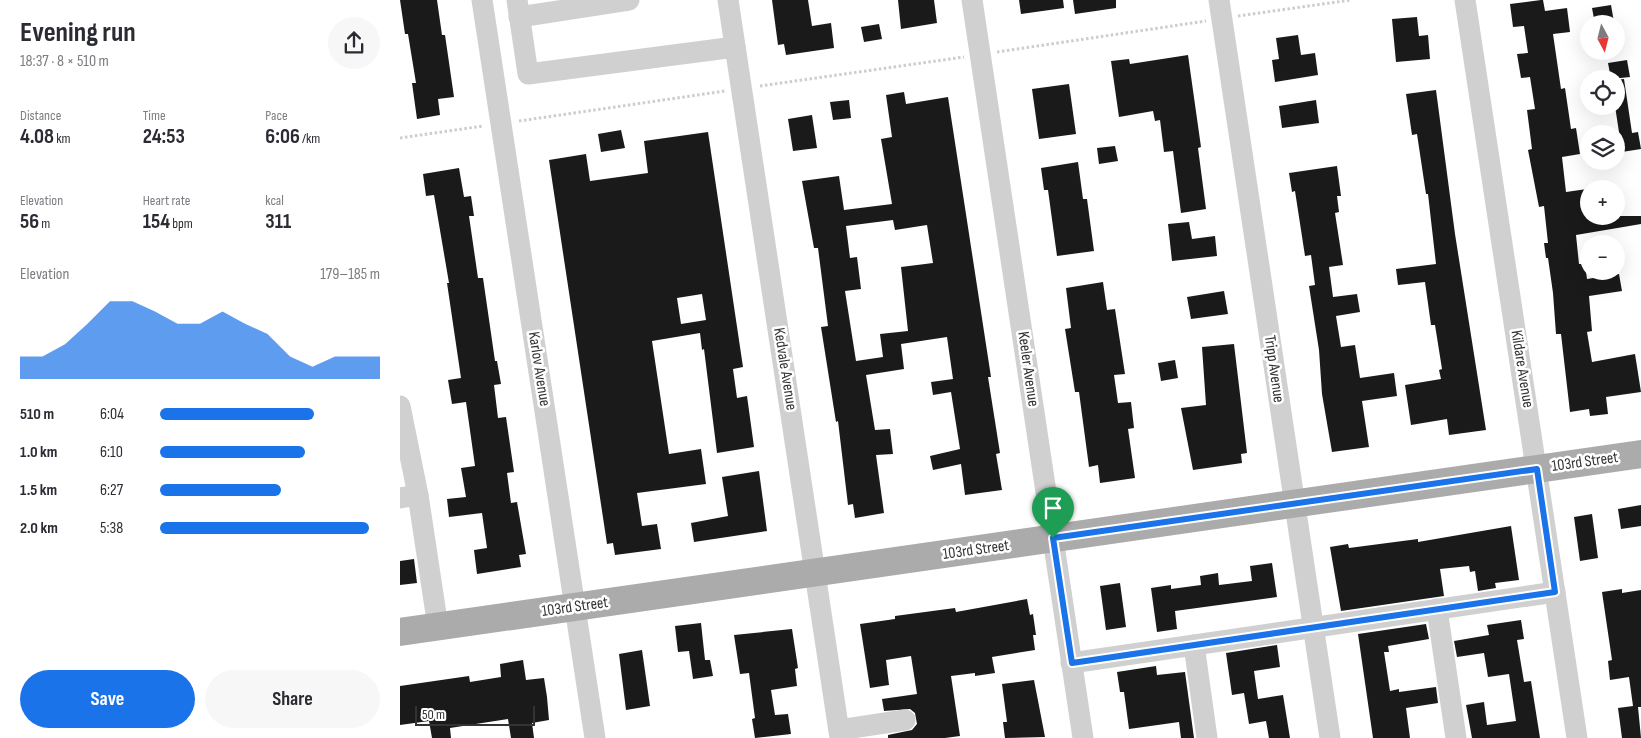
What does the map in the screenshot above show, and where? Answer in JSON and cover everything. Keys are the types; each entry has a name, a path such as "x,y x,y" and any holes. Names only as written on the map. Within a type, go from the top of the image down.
{"main road":[{"name":"103rd Street","path":"400,632 1641,454"}],"street":[{"name":"Karlov Avenue","path":"482,0 595,738"},
{"path":"629,0 518,9 528,74 735,47"},
{"name":"Kedvale Avenue","path":"728,0 840,734"},
{"name":"Keeler Avenue","path":"972,0 1083,738"},
{"name":"Tripp Avenue","path":"1219,0 1330,738"},
{"name":"Kildare Avenue","path":"1465,0 1577,738"},
{"path":"400,406 409,497 438,627"},
{"path":"1072,663 1555,592"},
{"path":"1437,609 1456,738"},
{"path":"1194,645 1207,738"},
{"path":"840,734 905,720"}],"path":[{"path":"1235,17 1351,0"},
{"path":"995,52 1212,20"},
{"path":"755,87 972,55"},
{"path":"510,122 731,90"},
{"path":"400,138 491,125"}],"building":[{"path":"400,0 437,0 442,35 445,35 454,97 438,99 440,115 417,119 412,83 416,83 408,34 405,34"},
{"path":"772,0 808,0 812,26 831,23 834,48 786,55 784,44 778,45"},
{"path":"898,0 934,0 937,23 901,29"},
{"path":"1019,0 1063,0 1064,8 1021,14"},
{"path":"1073,0 1116,0 1116,8 1075,14"},
{"path":"1543,0 1545,11 1567,8 1570,32 1553,34 1561,89 1565,88 1571,129 1576,128 1580,154 1562,157 1566,192 1580,190 1580,225 1625,225 1625,216 1641,216 1641,224 1576,235 1580,280 1620,280 1622,291 1589,296 1592,331 1587,332 1592,362 1635,354 1641,392 1606,397 1608,414 1590,416 1589,409 1570,412 1561,334 1556,334 1553,293 1544,243 1548,243 1544,206 1539,207 1528,150 1532,149 1527,110 1535,109 1530,77 1521,78 1517,54 1528,53 1524,26 1513,27 1510,4"},
{"path":"1611,5 1613,15 1593,15 1592,8"},
{"path":"1417,17 1419,36 1428,35 1430,59 1396,62 1392,19"},
{"path":"879,24 882,39 864,42 861,27"},
{"path":"1298,35 1301,55 1315,53 1318,75 1275,82 1272,60 1279,59 1276,38"},
{"path":"1188,55 1201,147 1198,148 1206,209 1181,213 1173,151 1164,152 1160,120 1155,121 1153,111 1119,117 1111,61 1129,59 1130,64"},
{"path":"1627,60 1630,77 1625,78 1625,70 1609,70 1608,63"},
{"path":"1069,84 1076,134 1039,139 1032,89"},
{"path":"1625,86 1632,133 1638,132 1641,149 1625,152 1625,125 1618,125 1616,115 1625,115"},
{"path":"1436,90 1455,234 1486,430 1449,435 1447,419 1411,425 1405,385 1441,379 1439,370 1442,369 1435,325 1431,325 1425,282 1398,285 1396,269 1436,264 1428,194 1426,194 1417,134 1412,135 1406,94"},
{"path":"904,92 906,104 948,97 991,377 988,377 1000,453 996,454 1002,490 965,495 961,464 933,470 930,456 960,449 951,392 933,395 931,382 953,379 947,337 901,344 904,369 866,375 875,430 890,429 893,454 876,455 884,513 855,518 853,504 848,505 838,421 836,422 821,327 828,326 818,248 814,248 802,181 839,176 844,210 892,204 881,139 892,137 886,95","holes":["893,220 895,230 927,225 933,263 901,267 908,331 880,334 883,357 856,361 845,291 861,289 857,257 850,258 846,226"]},
{"path":"849,100 851,118 833,120 830,102"},
{"path":"1316,100 1319,123 1282,128 1279,106"},
{"path":"812,115 817,148 793,151 788,119"},
{"path":"621,130 625,148 601,152 598,134"},
{"path":"708,132 743,367 733,369 737,398 747,396 754,447 717,453 704,349 702,350 700,333 652,341 669,454 701,449 706,484 637,493 642,526 657,524 661,549 615,555 613,543 607,544 549,160 586,154 590,181 648,173 644,141","holes":["702,294 706,320 681,324 677,298"]},
{"path":"1115,146 1118,161 1099,164 1097,148"},
{"path":"1078,162 1083,199 1087,199 1094,251 1057,256 1048,190 1044,190 1041,168"},
{"path":"1337,166 1341,196 1337,196 1339,212 1335,213 1343,265 1329,267 1333,297 1357,294 1360,312 1336,316 1341,347 1355,345 1360,378 1394,373 1397,396 1362,401 1369,447 1332,452 1322,394 1319,350 1309,286 1315,285 1311,255 1305,256 1295,191 1292,192 1289,173"},
{"path":"459,168 464,197 471,196 474,216 469,216 478,278 483,278 495,361 497,361 501,384 494,385 498,418 506,417 514,472 507,473 511,503 517,502 526,554 519,555 521,567 477,574 474,550 487,548 482,513 449,517 447,499 466,497 461,468 475,466 466,402 452,404 448,380 461,378 447,283 449,283 434,195 426,196 423,174"},
{"path":"1189,222 1192,239 1215,236 1217,256 1172,261 1168,224"},
{"path":"1103,282 1107,310 1115,309 1125,374 1114,375 1118,403 1131,402 1134,428 1128,429 1135,478 1100,483 1098,465 1089,467 1079,392 1075,392 1065,329 1071,328 1066,288"},
{"path":"1224,291 1228,314 1191,319 1187,297"},
{"path":"1234,344 1247,453 1241,454 1242,463 1193,470 1181,408 1206,405 1202,347"},
{"path":"1175,360 1178,378 1161,381 1158,363"},
{"path":"759,471 767,531 694,542 691,523 728,516 722,477"},
{"path":"1641,505 1641,526 1621,529 1618,509"},
{"path":"1592,514 1598,558 1580,561 1574,517"},
{"path":"1511,526 1519,580 1495,583 1496,588 1478,591 1475,571 1470,572 1469,566 1440,569 1444,596 1341,611 1330,547 1348,544 1349,548 1418,539 1418,542"},
{"path":"414,559 417,583 400,585 400,561"},
{"path":"1272,563 1277,597 1175,611 1177,629 1157,632 1151,588 1171,585 1171,589 1201,585 1200,576 1218,573 1219,585 1252,581 1250,566"},
{"path":"1120,583 1126,627 1106,630 1100,586"},
{"path":"1622,589 1622,593 1641,590 1641,707 1638,707 1641,738 1622,738 1618,708 1633,706 1629,677 1610,680 1608,661 1612,660 1602,592"},
{"path":"1027,599 1030,615 1033,614 1036,635 1033,635 1035,650 992,657 995,673 975,676 975,673 951,676 960,736 945,738 888,738 888,735 912,730 917,724 915,713 910,709 884,711 882,699 917,694 911,656 886,660 889,685 870,688 860,624 895,619 895,616 955,608 956,612"},
{"path":"1521,620 1524,639 1517,640 1524,682 1531,681 1540,738 1472,738 1466,705 1484,702 1487,725 1516,721 1509,674 1488,677 1484,653 1457,657 1454,641 1489,635 1487,625"},
{"path":"701,623 705,660 710,660 713,676 693,679 689,651 678,652 675,626"},
{"path":"1426,624 1429,639 1388,646 1389,652 1384,652 1390,691 1399,689 1399,692 1436,687 1438,703 1406,708 1410,738 1373,738 1358,634"},
{"path":"792,629 798,668 795,669 797,686 771,690 775,715 788,714 791,734 755,738 752,719 755,718 749,673 740,674 734,635"},
{"path":"1277,645 1280,667 1254,671 1258,699 1283,695 1290,738 1269,738 1266,721 1249,724 1244,693 1232,695 1226,653"},
{"path":"642,650 650,706 626,710 619,654"},
{"path":"523,660 526,680 544,678 547,697 549,720 532,723 534,738 511,738 508,719 450,728 451,738 432,738 429,721 400,725 400,686 469,676 470,682 501,677 500,664"},
{"path":"1156,666 1157,675 1185,672 1194,738 1181,738 1179,722 1129,729 1124,692 1120,692 1117,672"},
{"path":"1034,680 1045,737 1005,738 1003,722 1007,722 1002,684"}],"route":[{"path":"1537,469 1555,592 1072,663 1053,538 1537,469"}]}
